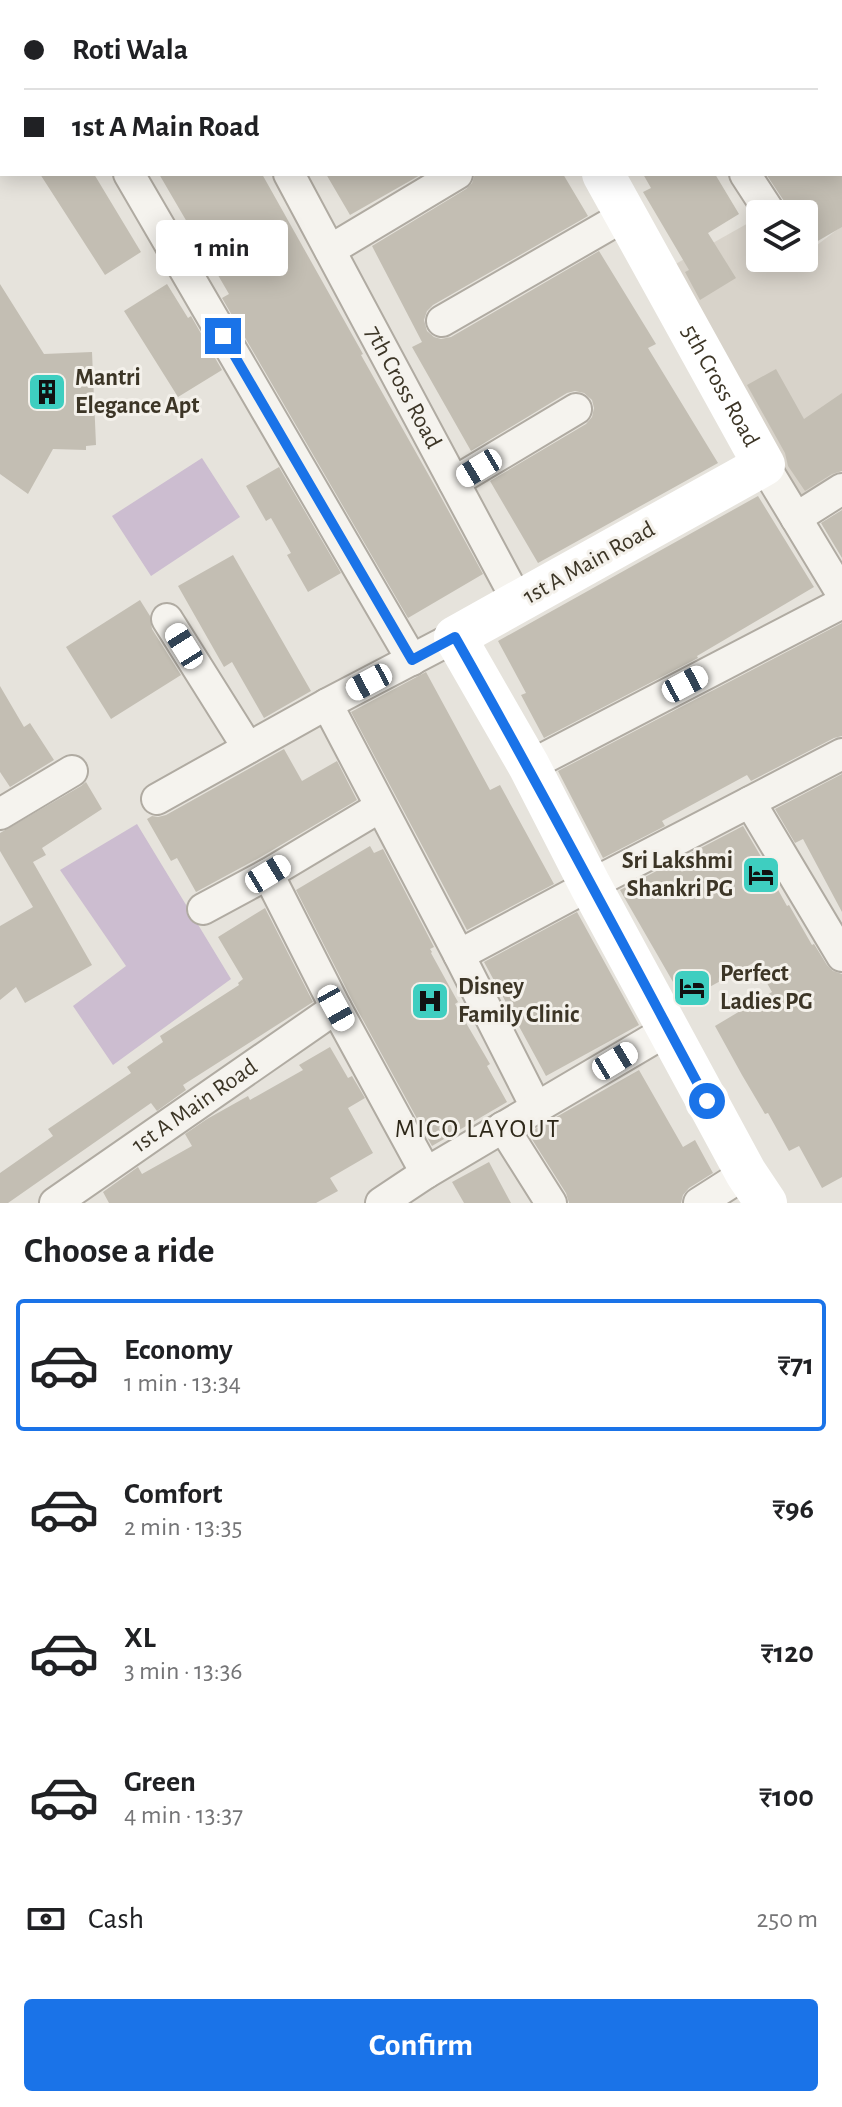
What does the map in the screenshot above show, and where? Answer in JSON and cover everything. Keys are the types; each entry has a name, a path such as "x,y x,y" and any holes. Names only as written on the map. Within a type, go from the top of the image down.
{"street":[{"path":"130,176 412,660"},
{"name":"7th Cross Road","path":"290,176 518,602"},
{"path":"330,250 454,176"},
{"name":"5th Cross Road","path":"604,176 764,465 842,594"},
{"path":"746,176 762,200"},
{"path":"442,321 626,215"},
{"path":"454,482 576,409"},
{"name":"1st A Main Road","path":"157,799 764,465"},
{"path":"796,518 842,489"},
{"path":"529,766 842,603"},
{"path":"167,619 248,748"},
{"path":"455,637 529,766 590,885 756,1188 699,1203"},
{"path":"327,704 536,1107"},
{"path":"459,955 842,754"},
{"path":"0,814 72,771"},
{"path":"750,802 842,956"},
{"path":"203,909 380,807"},
{"path":"268,874 336,1008 426,1173"},
{"name":"1st A Main Road","path":"55,1203 336,1008"},
{"path":"381,1203 426,1173 668,1030"},
{"path":"503,1127 551,1203"}],"shaded area":[{"path":"746,224 746,272 818,272 818,244 842,226 842,470 797,499 672,266"},
{"path":"202,458 240,517 151,576 112,516"},
{"path":"137,824 231,979 113,1065 73,1006 126,966 60,870"}],"building":[{"path":"41,176 95,176 141,252 105,275"},
{"path":"160,176 263,176 483,574 408,618 222,298 229,294"},
{"path":"327,176 418,176 350,215"},
{"path":"474,176 564,176 588,216 433,305 424,320 427,331 441,339 451,337 599,251 656,344 648,348 718,463 538,563 490,481 586,424 592,417 592,400 584,393 567,393 471,451 412,347 422,342 372,246 472,183"},
{"path":"644,176 716,176 739,214 708,233 736,278 700,300 685,272 689,270 643,192 651,188"},
{"path":"767,176 842,176 842,227 818,241 818,200 783,200"},
{"name":"Mantri Elegance Apt","path":"0,284 44,354 92,352 96,445 86,446 86,450 53,449 28,494 0,474"},
{"path":"167,284 188,318 191,316 222,370 178,397 124,311"},
{"path":"776,369 804,419 842,393 842,471 805,491 788,466 785,453 747,385"},
{"path":"279,467 341,573 308,592 271,518 266,521 246,486"},
{"path":"758,496 814,587 698,658 544,738 521,695 526,693 498,641"},
{"path":"842,510 842,558 821,523"},
{"path":"233,555 311,691 264,718 232,662 224,667 178,586"},
{"path":"140,600 150,616 152,629 181,675 111,719 66,647"},
{"path":"842,623 842,736 751,781 747,775 662,821 665,826 603,858 558,771"},
{"path":"426,672 490,790 500,785 554,884 467,930 351,712"},
{"path":"0,686 24,727 30,723 54,760 10,787 0,772"},
{"path":"284,749 302,781 337,761 357,800 196,892 177,858 171,861 147,819 166,815"},
{"path":"842,774 842,912 803,839 795,843 775,809"},
{"path":"86,782 102,809 42,848 46,855 33,862 92,965 25,1003 16,987 0,1000 0,926 33,907 0,851 0,833"},
{"path":"743,826 812,945 833,971 842,974 842,1177 822,1188 799,1146 789,1151 715,1026 772,992 755,962 684,1001 620,890"},
{"path":"370,846 374,853 383,849 434,947 430,949 431,953 458,1002 455,1004 490,1064 487,1066 507,1102 432,1146 296,890"},
{"path":"265,908 313,1002 183,1085 186,1090 157,1111 151,1103 8,1203 0,1203 0,1173 53,1136 48,1129 131,1073 127,1067 163,1042 160,1036 239,985 243,979 218,937"},
{"path":"577,912 639,1025 546,1076 484,962"},
{"path":"330,1047 348,1078 352,1076 365,1098 348,1108 373,1153 330,1178 338,1191 316,1203 109,1203 103,1192 138,1167 142,1174 192,1146 185,1134 248,1096 250,1100 303,1070 299,1065"},
{"path":"639,1070 683,1147 695,1140 713,1173 689,1188 681,1203 569,1203 566,1193 528,1133"},
{"path":"489,1162 511,1203 464,1203 452,1182"}],"place":[{"name":"Mantri Elegance Apt","path":"47,392"},
{"name":"Sri Lakshmi Shankri PG","path":"761,875"},
{"name":"Perfect Ladies PG","path":"692,988"},
{"name":"Disney Family Clinic","path":"430,1001"}],"district":[{"name":"MICO LAYOUT","path":"478,1129"}],"route":[{"path":"223,336 412,660 455,637 529,766 707,1101"}]}
